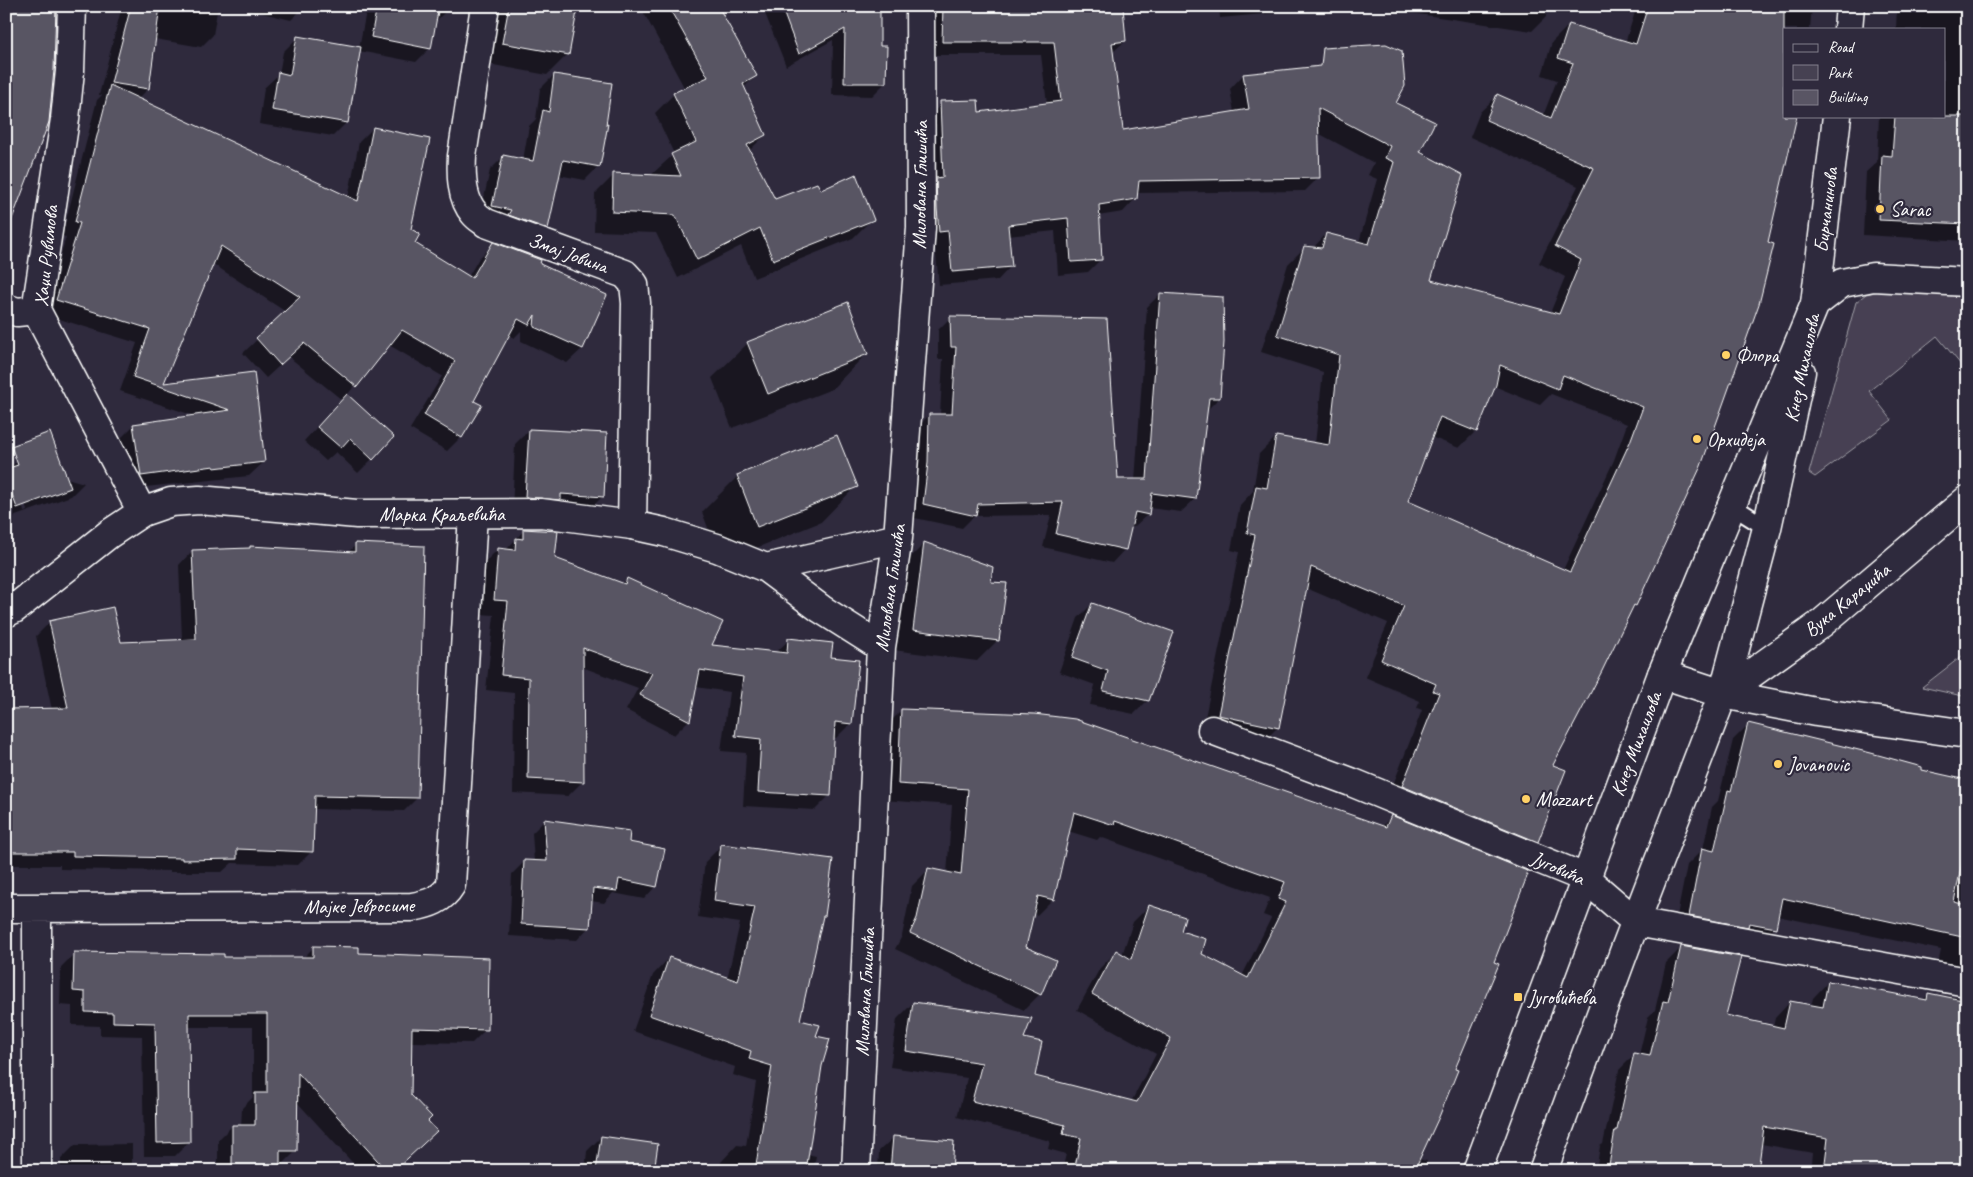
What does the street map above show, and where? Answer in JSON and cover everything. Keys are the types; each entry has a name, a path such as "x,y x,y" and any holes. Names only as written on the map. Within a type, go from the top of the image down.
{"street":[{"name":"Хаџи Рувимова","path":"72,6 70,71 65,119 36,310 142,512"},
{"name":"Змај Јовина","path":"485,6 462,156 461,176 465,195 473,213 486,223 625,274 634,284 636,303 632,525"},
{"name":"Милована Глишића","path":"856,1171 881,647 898,538 921,228 920,6"},
{"path":"1848,28 1850,6"},
{"name":"Бирчанинова","path":"1815,304 1837,118"},
{"path":"1815,304 1842,283 1873,277 1967,282"},
{"name":"Кнез Михаилова","path":"1477,1171 1662,674 1815,304"},
{"name":"Кнез Михаилова","path":"1543,1171 1722,694 1767,528 1815,304"},
{"path":"6,308 18,312 36,310"},
{"name":"Марка Краљевића","path":"6,613 14,610 109,534 142,512 170,502 199,500 357,514 541,513 632,525 664,532 717,548 766,568 821,609 881,647"},
{"name":"Вука Караџића","path":"1722,694 1822,623 1967,500"},
{"name":"Мајке Јевросиме","path":"6,908 412,906 425,904 445,894 451,885 473,514"},
{"path":"766,568 898,538"},
{"path":"1662,674 1722,694 1816,712 1967,734"},
{"name":"Југовића","path":"1212,730 1351,782 1585,878 1636,922"},
{"path":"36,1171 37,908"},
{"path":"1636,922 1967,982"}],"lane":[{"path":"1732,506 1767,528"}],"green space":[{"path":"1884,290 1967,292 1967,362 1962,366 1937,336 1869,391 1892,420 1815,477 1809,473 1856,302 1866,294"},
{"path":"1967,652 1967,697 1922,687"}],"building":[{"path":"6,6 56,6 54,70 49,122 9,227 6,227"},
{"path":"131,6 160,6 149,89 111,83"},
{"path":"377,6 439,6 431,49 371,37"},
{"path":"509,6 578,6 569,55 502,43"},
{"path":"668,6 718,6 757,76 743,84 766,135 747,145 775,199 817,183 821,190 856,174 874,220 773,260 760,228 697,260 675,215 612,212 613,173 681,176 671,154 696,142 673,93 708,77"},
{"path":"781,6 887,6 880,10 880,46 887,46 886,83 844,83 845,29 799,54"},
{"path":"943,6 1093,6 1093,11 1123,7 1126,41 1112,43 1123,130 1249,109 1243,74 1321,66 1323,48 1386,44 1402,51 1405,86 1396,103 1435,122 1420,152 1463,175 1431,280 1559,314 1581,260 1555,246 1594,168 1486,120 1497,94 1551,118 1573,63 1558,58 1569,24 1636,44 1648,6 1784,6 1783,118 1797,118 1768,242 1774,244 1759,304 1701,466 1636,606 1634,605 1553,765 1566,770 1538,842 1402,786 1439,693 1433,691 1436,684 1381,660 1404,606 1311,567 1279,728 1218,715 1255,535 1247,533 1256,486 1267,488 1276,436 1329,445 1339,355 1277,335 1304,246 1322,248 1326,233 1369,244 1394,162 1385,158 1390,146 1318,108 1320,178 1139,181 1137,199 1099,205 1102,260 1071,262 1068,218 1008,225 1012,267 952,272 948,231 939,232 937,208 936,178 943,177 940,101 978,100 979,112 1061,101 1054,42 942,42","holes":["1500,365 1558,389 1563,375 1643,407 1630,442 1570,572 1408,501 1440,417 1477,432 1496,385"]},
{"path":"297,36 361,47 348,123 272,110 278,72 290,75"},
{"path":"554,74 612,83 606,125 608,124 600,167 563,160 548,229 508,215 511,210 492,206 503,155 533,161 543,110 549,112"},
{"path":"110,85 358,201 373,127 430,139 411,229 420,234 415,243 472,278 493,242 541,260 540,264 607,295 583,349 534,327 535,315 529,325 518,319 474,401 482,405 462,438 424,415 455,361 402,330 357,387 304,343 280,365 256,338 300,297 221,246 164,383 254,372 265,462 214,468 214,466 141,476 133,424 230,410 133,377 150,329 56,300 80,223 75,222"},
{"path":"1967,116 1967,224 1879,220 1882,155 1892,156 1895,118"},
{"path":"1160,293 1223,297 1224,342 1220,398 1209,398 1196,499 1152,493 1149,515 1135,512 1126,550 1056,534 1063,502 978,504 976,516 923,504 928,463 929,414 952,414 956,347 951,347 950,316 1107,319 1118,479 1147,479"},
{"path":"848,302 868,354 768,394 747,342"},
{"path":"347,394 394,437 373,460 350,438 341,448 317,427"},
{"path":"529,429 607,433 604,497 561,494 561,500 525,497"},
{"path":"50,432 71,488 17,508 6,478 6,469 18,465 11,446"},
{"path":"837,435 858,487 757,527 737,475"},
{"path":"523,529 558,531 555,558 625,584 627,578 723,622 712,645 787,653 788,638 833,643 831,657 859,660 852,724 835,722 831,796 758,792 761,739 735,736 743,677 700,670 690,721 640,695 652,673 583,648 584,782 528,779 529,678 501,675 508,601 494,600 498,548 515,550 516,538 523,539"},
{"path":"924,542 993,567 991,582 1007,583 999,641 913,630"},
{"path":"355,543 424,546 418,798 315,796 313,852 237,849 237,859 182,860 182,858 73,856 73,852 6,852 6,709 68,708 49,621 113,607 121,642 196,639 192,550 250,548 250,546 355,552"},
{"path":"1092,603 1174,632 1149,701 1103,691 1108,671 1072,658"},
{"path":"901,709 1034,714 1075,719 1386,827 1391,815 1527,871 1526,874 1528,874 1494,962 1499,964 1455,1069 1458,1070 1439,1117 1414,1171 1074,1171 1081,1138 1063,1134 1065,1125 972,1101 982,1063 906,1051 913,1002 1032,1018 1024,1038 1042,1042 1035,1076 1137,1102 1171,1038 1092,994 1116,950 1131,959 1149,905 1185,917 1181,931 1206,939 1202,954 1248,978 1286,902 1278,899 1285,882 1115,821 1114,825 1074,812 1054,900 1038,896 1026,947 1056,960 1041,995 910,933 917,918 928,868 961,875 968,789 898,784"},
{"path":"1748,723 1871,753 1922,767 1922,770 1967,780 1967,838 1954,902 1967,905 1967,938 1782,898 1776,928 1749,923 1748,927 1689,916 1702,848 1714,851 1728,790 1731,791"},
{"path":"544,819 630,831 629,842 665,849 657,887 619,879 617,891 593,888 590,928 521,924 524,860 547,861"},
{"path":"721,844 833,859 825,916 823,916 800,1020 820,1025 816,1036 830,1039 822,1066 806,1171 755,1171 772,1066 749,1059 751,1051 649,1015 669,957 738,981 755,907 714,901"},
{"path":"313,946 359,947 359,953 489,958 488,1030 412,1028 411,1095 432,1117 428,1121 437,1131 394,1171 387,1171 298,1073 297,1151 280,1151 280,1169 232,1169 232,1125 255,1125 255,1093 267,1093 267,1014 189,1014 190,1142 157,1143 155,1023 113,1022 113,1013 85,1012 85,992 73,991 74,952 224,954 224,957 313,957"},
{"path":"1681,946 1741,957 1726,1015 1784,1028 1790,1001 1823,1007 1828,981 1927,1000 1928,993 1967,1001 1967,1171 1824,1171 1828,1138 1764,1127 1758,1171 1608,1171 1615,1130 1617,1130 1634,1053 1650,1056 1663,1001 1668,1002"},
{"path":"601,1136 658,1144 654,1171 596,1171"},
{"path":"893,1136 954,1141 952,1171 890,1171"}],"place":[{"name":"Sarac","path":"1880,209"},
{"name":"Флора","path":"1726,355"},
{"name":"Орхидеја","path":"1697,439"},
{"name":"Jovanovic","path":"1778,764"},
{"name":"Mozzart","path":"1526,799"},
{"name":"Југовићева","path":"1518,997"}]}
